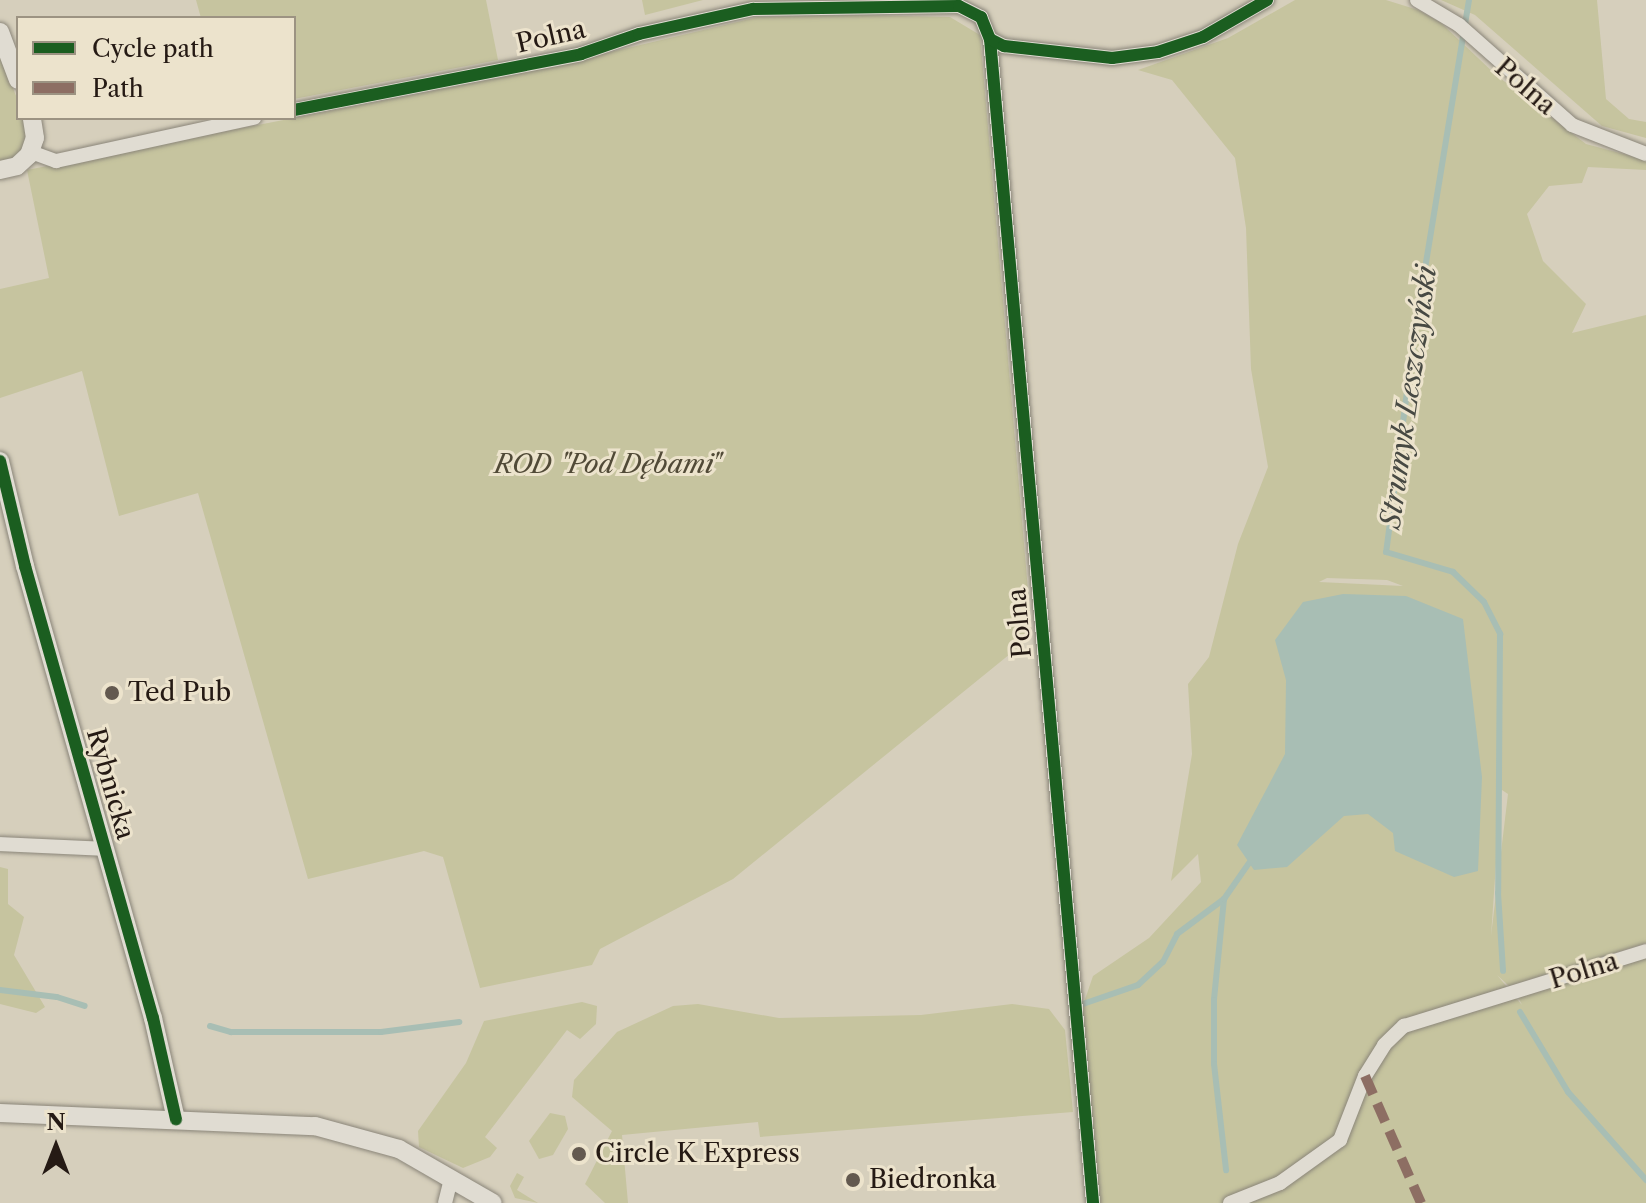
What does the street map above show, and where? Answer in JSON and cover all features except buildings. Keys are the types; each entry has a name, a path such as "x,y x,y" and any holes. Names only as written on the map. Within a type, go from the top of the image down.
{"street":[{"path":"990,39 1061,55 1133,57 1203,37 1267,0"},
{"name":"Polna","path":"1417,0 1462,28 1572,125 1646,154"},
{"name":"Polna","path":"296,110 581,54 648,32 753,9 959,6 981,17 990,39 1093,1203"},
{"path":"0,32 16,75"},
{"path":"0,170 17,166 31,152 32,120"},
{"path":"31,152 56,161 245,120"},
{"name":"Rybnicka","path":"0,461 176,1119"},
{"path":"0,844 106,849"},
{"name":"Polna","path":"1230,1203 1280,1183 1340,1140 1365,1076 1404,1026 1646,951"},
{"path":"0,1113 315,1126 399,1149 493,1203"},
{"path":"445,1203 451,1179"}],"green space":[{"path":"196,0 486,0 498,60 296,99 296,16 200,16"},
{"path":"642,0 703,0 645,15"},
{"path":"1295,0 1386,0 1418,10 1441,23 1496,75 1586,144 1646,160 1646,170 1588,167 1582,183 1549,186 1527,214 1543,261 1586,304 1572,333 1646,315 1646,943 1509,986 1497,975 1522,1005 1518,997 1646,951 1646,1203 1098,1203 1080,1014 1093,976 1149,938 1201,882 1198,854 1171,881 1192,754 1188,684 1209,657 1238,544 1268,467 1251,369 1246,228 1235,158 1172,80 1138,70 1228,38","holes":["1327,578 1387,580 1403,586 1319,582","1501,791 1508,794 1491,936"]},
{"path":"1441,0 1597,0 1606,99 1629,119 1646,122 1646,138 1602,126 1475,15"},
{"name":"ROD \"Pod Dębami\"","path":"758,17 950,17 980,35 1032,636 733,879 600,949 592,965 480,988 443,857 424,851 308,879 198,493 119,516 82,371 0,398 0,289 49,278 27,170 296,120 296,118 514,75"},
{"path":"0,55 16,96 16,120 25,120 28,142 20,155 0,164"},
{"path":"0,867 8,869 8,904 24,917 14,955 45,1007 36,1013 0,1004"},
{"path":"582,1002 597,1006 596,1024 580,1039 567,1030 485,1137 497,1148 490,1157 463,1168 419,1147 418,1131 466,1063 484,1021"},
{"path":"698,1004 779,1018 921,1015 1012,1004 1049,1009 1065,1030 1073,1112 760,1137 758,1122 622,1135 628,1203 605,1203 585,1184 612,1131 572,1097 574,1080 617,1032 673,1006"},
{"path":"550,1113 565,1116 568,1129 553,1155 539,1159 529,1141"},
{"path":"517,1173 524,1177 517,1190 538,1203 515,1198 510,1186"}],"shaded area":[{"path":"1343,594 1406,596 1463,619 1482,777 1478,871 1454,877 1395,851 1393,833 1368,814 1344,816 1287,867 1254,870 1237,845 1285,754 1286,680 1275,640 1303,602"}],"waterway":[{"name":"Strumyk Leszczyński","path":"1469,0 1415,330 1386,552 1453,572 1484,602 1500,634 1498,893 1503,971"},
{"path":"1080,1005 1138,985 1163,962 1177,934 1224,899 1249,863"},
{"path":"1224,899 1214,1000 1214,1064 1226,1170"},
{"path":"0,990 57,997 85,1006"},
{"name":"Strumyk Leszczyński","path":"1520,1012 1568,1092 1646,1180"},
{"path":"210,1026 231,1032 381,1032 459,1022"}],"marked path":[{"path":"1365,1076 1421,1203"}],"cycle path":[{"path":"296,110 581,54 639,34 753,9 959,6 981,17 990,39 1004,46 1112,58 1158,52 1203,37 1267,0"},
{"path":"990,39 1093,1203"},
{"path":"0,461 25,566 153,1018 176,1119"}],"place":[{"name":"Ted Pub","path":"112,693"},
{"name":"Circle K Express","path":"579,1154"},
{"name":"Biedronka","path":"853,1180"}]}
